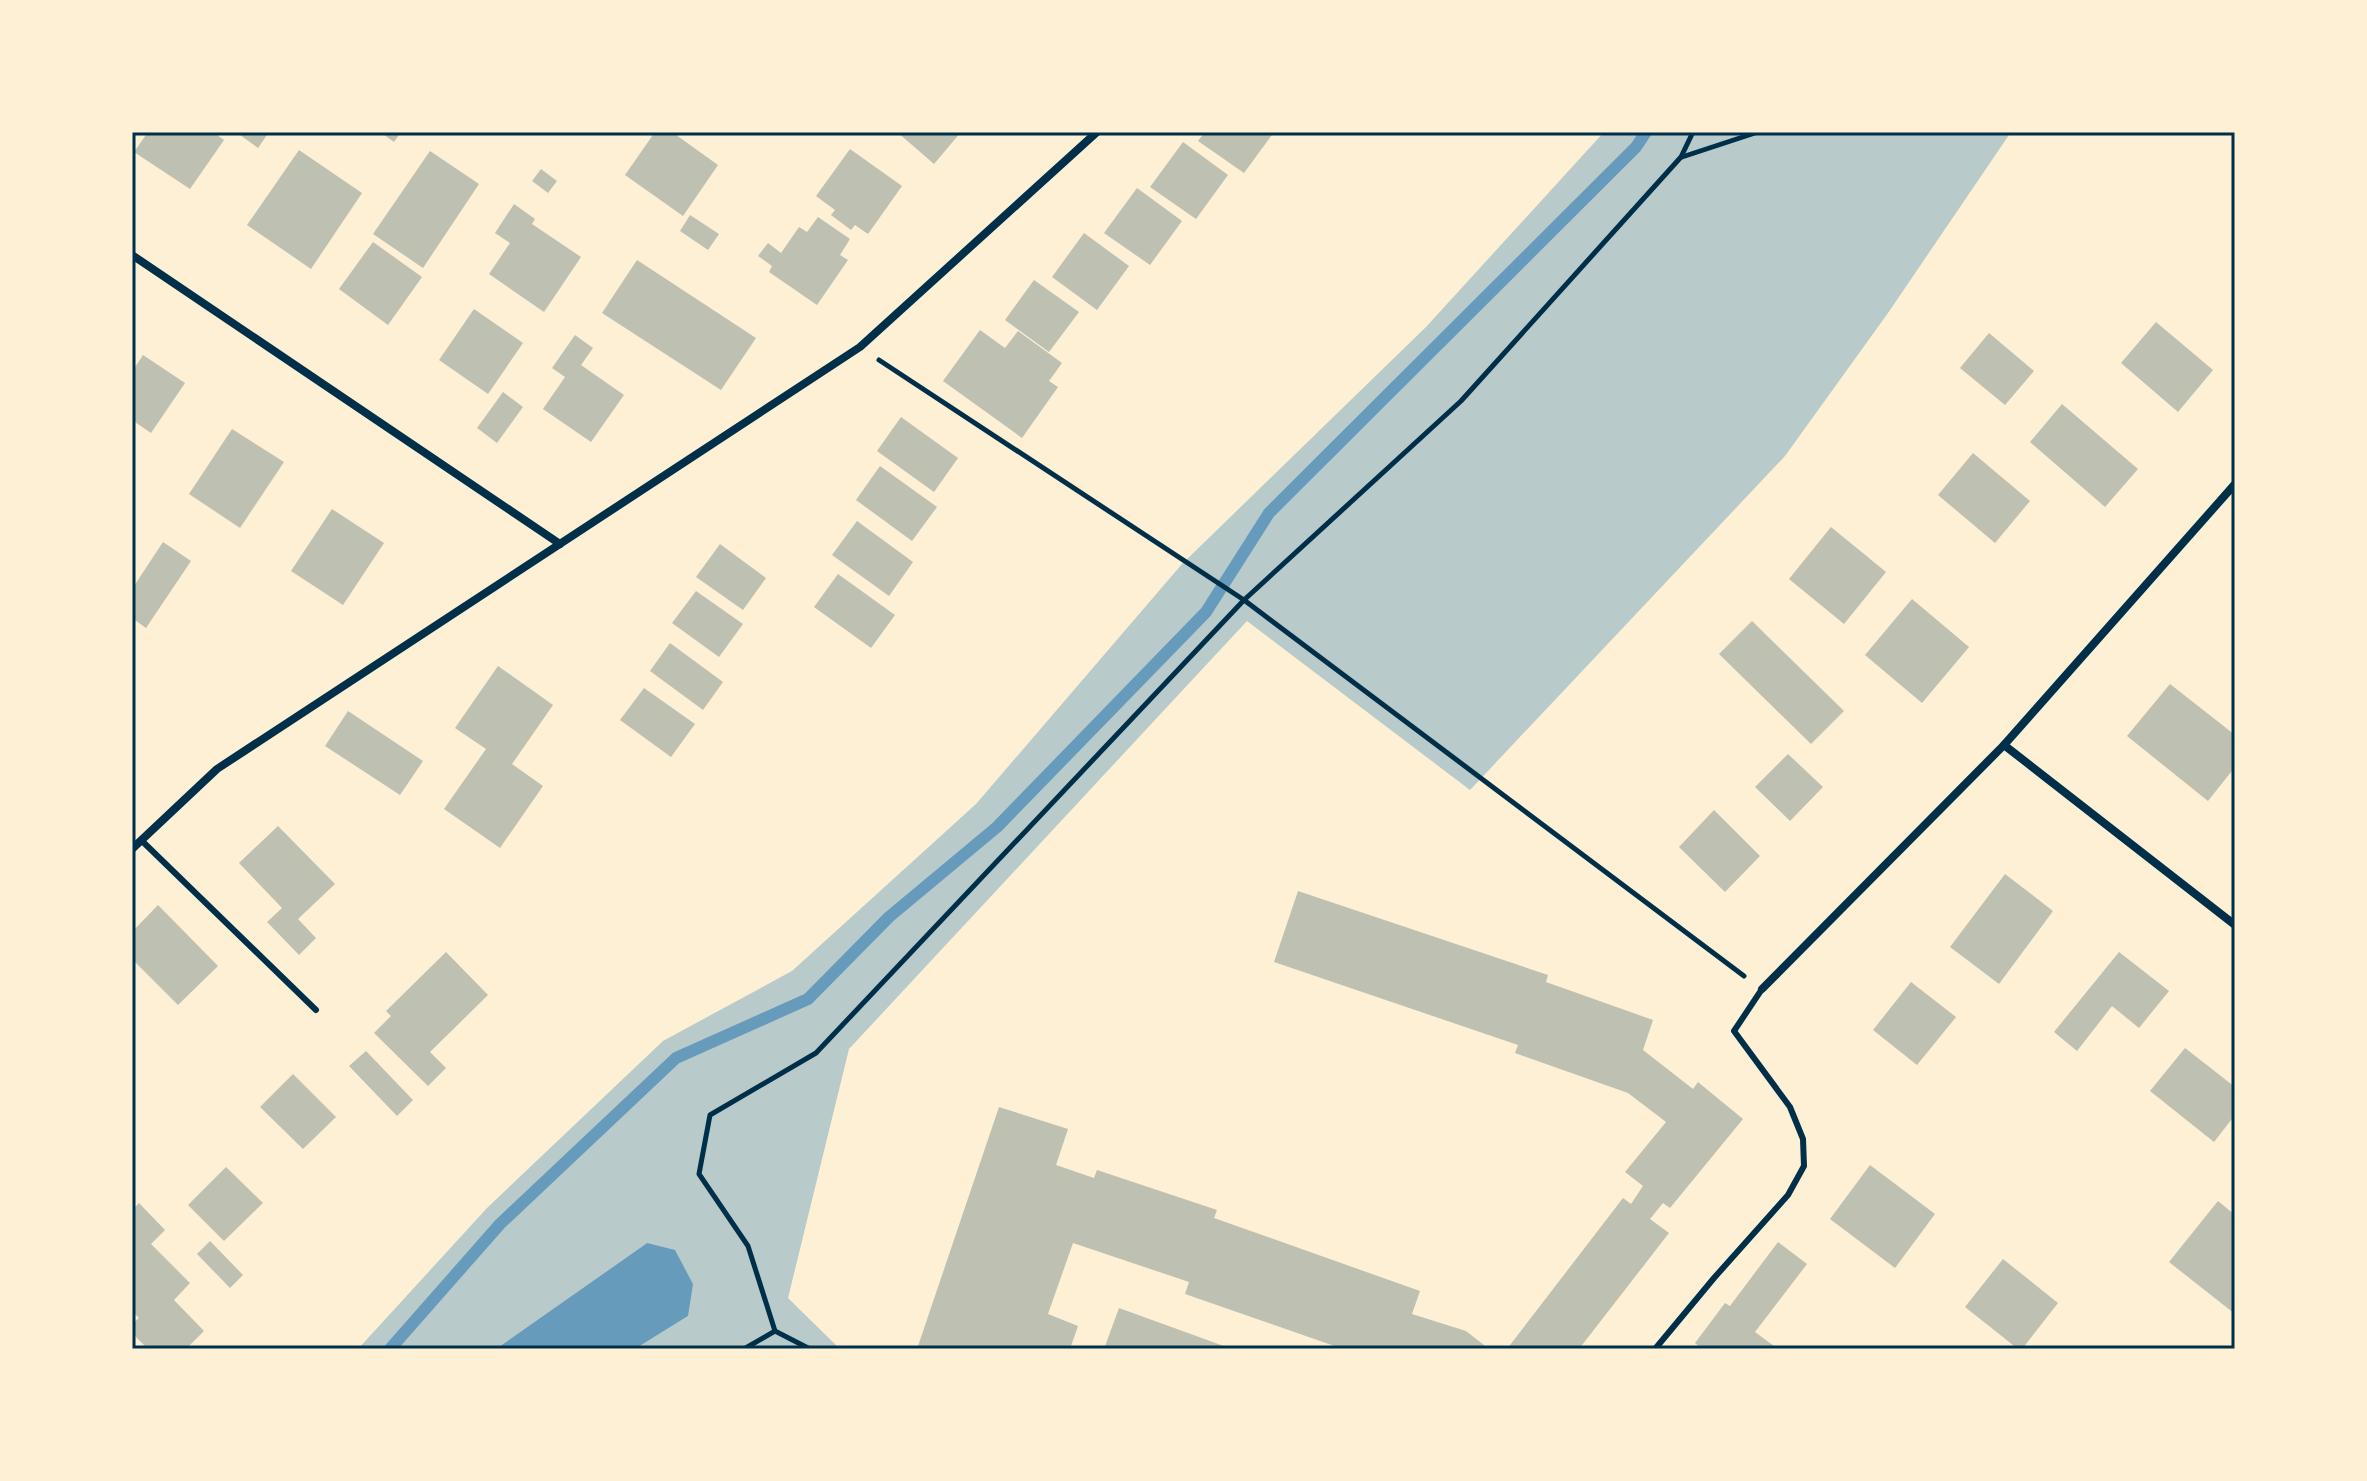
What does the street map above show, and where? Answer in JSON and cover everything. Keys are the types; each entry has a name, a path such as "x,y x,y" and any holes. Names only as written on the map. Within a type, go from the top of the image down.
{"street":[{"path":"132,849 217,769 860,347 1097,132"},
{"path":"132,255 560,544"},
{"path":"1762,989 2004,745 2235,484"},
{"path":"2004,745 2235,925"}],"lane":[{"path":"141,840 316,1010"},
{"path":"1655,1349 1788,1195 1804,1166 1803,1139 1790,1107 1734,1031 1762,989"}],"path":[{"path":"810,1349 775,1331 748,1246 699,1174 710,1115 816,1053 1244,600 1461,401 1681,157 1693,132"},
{"path":"1681,157 1758,132"},
{"path":"860,347 1244,600 1762,989"},
{"path":"744,1349 775,1331"}],"shaded area":[{"path":"1604,132 2011,132 1888,313 1785,456 1470,790 1247,621 849,1049 788,1298 840,1349 635,1349 688,1316 647,1243 496,1349 358,1349 487,1208 663,1041 792,971 976,804 1182,564 1426,327"}],"water":[{"path":"647,1243 675,1250 693,1284 688,1316 635,1349 496,1349"}],"building":[{"path":"148,132 213,132 224,140 190,189 134,152"},
{"path":"236,132 269,132 258,148"},
{"path":"380,132 401,132 394,142"},
{"path":"655,132 672,132 718,165 683,216 625,175"},
{"path":"897,132 961,132 934,164"},
{"path":"1205,132 1274,132 1244,173 1198,141"},
{"path":"1183,142 1228,175 1196,219 1150,187"},
{"path":"850,149 902,186 868,234 855,225 851,230 831,215 835,210 816,196"},
{"path":"299,150 362,193 311,269 247,225"},
{"path":"430,151 479,184 423,268 373,234"},
{"path":"541,169 557,181 548,193 532,181"},
{"path":"1137,188 1182,221 1150,265 1104,233"},
{"path":"514,204 535,219 532,224 581,257 544,312 489,274 510,243 495,233"},
{"path":"690,215 719,234 708,250 680,231"},
{"path":"818,217 850,239 840,255 848,260 817,305 769,272 772,266 758,256 768,243 781,253 799,227 807,232"},
{"path":"1084,233 1129,266 1097,310 1052,277"},
{"path":"373,242 422,277 388,325 339,289"},
{"path":"637,260 756,338 721,390 602,313"},
{"path":"1034,280 1079,312 1049,352 1005,320"},
{"path":"474,309 523,343 488,394 439,360"},
{"path":"2156,322 2213,370 2178,412 2121,363"},
{"path":"980,330 1005,348 1018,331 1062,363 1049,381 1058,387 1022,438 943,381"},
{"path":"1989,333 2034,371 2005,405 1960,368"},
{"path":"575,335 593,348 581,365 624,395 591,442 543,409 565,377 552,368"},
{"path":"143,355 185,383 151,433 132,420 132,372"},
{"path":"503,392 523,407 497,443 477,428"},
{"path":"2062,404 2138,469 2105,507 2030,442"},
{"path":"901,417 958,458 934,492 877,451"},
{"path":"232,429 284,462 240,528 189,494"},
{"path":"1973,453 2030,501 1995,543 1938,495"},
{"path":"880,466 937,507 912,541 856,500"},
{"path":"332,509 384,543 343,605 291,571"},
{"path":"857,521 913,562 889,596 832,555"},
{"path":"1831,527 1886,572 1844,624 1789,579"},
{"path":"163,542 191,561 146,628 132,618 132,589"},
{"path":"720,544 766,578 743,610 696,577"},
{"path":"838,574 895,615 871,648 814,607"},
{"path":"696,591 743,624 719,657 672,623"},
{"path":"1912,599 1969,647 1922,703 1865,655"},
{"path":"1752,621 1844,711 1811,744 1719,654"},
{"path":"670,643 723,682 703,710 650,671"},
{"path":"498,666 553,705 512,764 543,786 500,848 444,809 486,749 455,728"},
{"path":"2170,684 2235,735 2235,767 2208,801 2127,736"},
{"path":"644,688 695,724 671,757 620,720"},
{"path":"348,711 423,761 400,795 325,746"},
{"path":"1788,754 1823,787 1790,821 1755,787"},
{"path":"1714,810 1760,856 1725,892 1679,847"},
{"path":"278,826 335,884 298,919 316,938 299,955 267,922 282,908 239,863"},
{"path":"2005,874 2053,911 1999,984 1950,947"},
{"path":"1298,891 1548,975 1546,982 1653,1020 1643,1050 1693,1089 1698,1082 1743,1119 1670,1208 1663,1203 1650,1219 1669,1233 1579,1349 1507,1349 1623,1198 1631,1204 1643,1186 1625,1172 1666,1122 1628,1093 1515,1053 1518,1045 1274,962"},
{"path":"158,905 218,966 178,1005 132,959 132,932"},
{"path":"446,952 488,995 430,1052 446,1068 428,1086 374,1033 391,1016 386,1011"},
{"path":"2119,952 2169,991 2139,1028 2112,1006 2077,1051 2054,1032"},
{"path":"1911,982 1956,1017 1917,1065 1873,1030"},
{"path":"2185,1048 2235,1087 2235,1115 2214,1142 2150,1091"},
{"path":"366,1051 413,1100 397,1116 349,1066"},
{"path":"293,1074 336,1117 303,1149 260,1107"},
{"path":"999,1107 1068,1129 1056,1165 1094,1178 1097,1170 1217,1210 1214,1218 1420,1291 1412,1314 1466,1331 1489,1349 1343,1349 1185,1294 1189,1282 1073,1243 1048,1314 1078,1326 1070,1349 917,1349"},
{"path":"1870,1165 1935,1214 1895,1268 1830,1219"},
{"path":"226,1167 263,1203 224,1241 188,1205"},
{"path":"2218,1201 2235,1215 2235,1314 2169,1262"},
{"path":"139,1203 165,1230 151,1244 190,1283 174,1300 204,1331 186,1349 148,1349 132,1333 132,1324 139,1318 132,1311 132,1210"},
{"path":"210,1241 243,1275 230,1288 197,1254"},
{"path":"1778,1242 1807,1264 1755,1332 1778,1349 1702,1349 1695,1343 1725,1303 1730,1306"},
{"path":"2003,1259 2058,1303 2022,1349 1965,1307"},
{"path":"1119,1308 1232,1349 1104,1349"}],"waterway":[{"path":"390,1349 500,1224 676,1058 808,999 889,917 997,827 1206,612 1269,513 1636,147 1646,132"}]}
